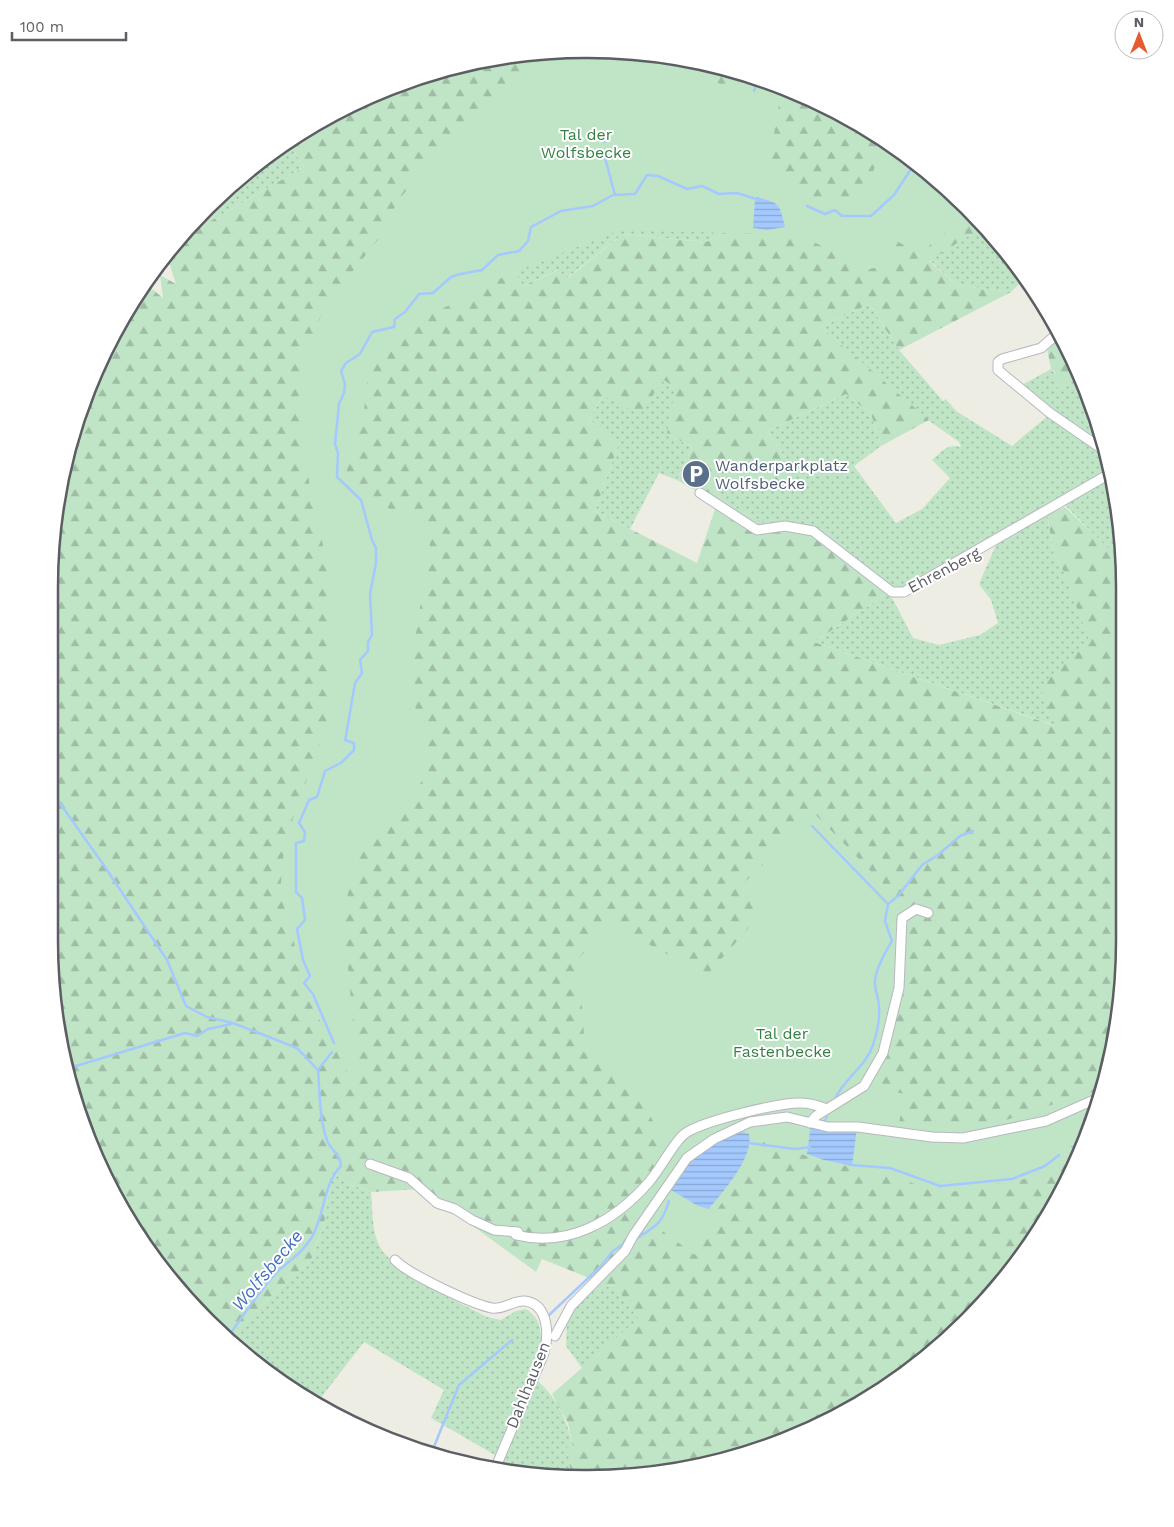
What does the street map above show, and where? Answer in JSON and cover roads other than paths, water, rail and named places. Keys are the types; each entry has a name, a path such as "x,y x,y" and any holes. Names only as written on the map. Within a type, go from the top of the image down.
{"street":[{"path":"1054,337 1041,348 1002,359 998,362 998,370 1050,413 1097,445"},
{"name":"Ehrenberg","path":"700,493 757,530 785,526 813,531 892,592 904,592 1104,476"},
{"path":"810,1123 864,1086 876,1069 888,1036 899,988 902,918 916,909 928,914"},
{"path":"555,1336 571,1306 625,1251 633,1236 687,1158 714,1139 750,1122 787,1117 828,1127 858,1127 932,1137 963,1138 1046,1122 1091,1100"},
{"path":"370,1164 409,1178 438,1203 455,1209 472,1220 494,1230 516,1232 522,1237 558,1239 596,1225 615,1214 648,1182 684,1134 780,1104 802,1103 828,1109"},
{"name":"Dahlhausen","path":"395,1260 427,1280 482,1305 502,1308 525,1301 532,1303 543,1315 548,1335 544,1353 498,1462"}],"water":[{"path":"757,197 771,201 778,206 785,227 767,230 753,228 755,199"},
{"path":"811,1123 857,1128 852,1166 807,1154"},
{"path":"743,1132 749,1134 747,1153 736,1174 709,1209 698,1206 671,1190 683,1168 710,1141"}],"waterway":[{"path":"754,91 756,86"},
{"path":"604,142 605,136"},
{"path":"604,154 615,195"},
{"path":"807,206 825,214 835,210 842,216 871,216 894,195 911,169"},
{"name":"Wolfsbecke","path":"334,1043 313,994 304,983 310,976 303,960 297,929 305,920 302,898 296,892 296,843 304,841 305,832 299,823 309,800 317,797 325,771 341,763 354,750 354,743 345,740 355,683 362,673 360,660 368,651 368,642 372,635 370,594 376,563 376,548 361,500 337,477 338,453 335,444 339,404 344,393 345,384 341,371 346,363 360,354 372,332 394,327 395,319 405,312 419,294 433,293 451,277 482,270 498,255 519,251 528,241 531,227 561,211 593,206 613,195 635,194 647,175 658,176 687,189 702,186 719,194 737,193 756,199"},
{"path":"58,801 167,960 186,1006 207,1017 233,1023 297,1048 318,1070"},
{"path":"812,826 888,904 885,921 892,941 879,965 875,980 879,1017 873,1045 870,1053 835,1099"},
{"path":"888,904 898,896 922,865 938,855 960,836 973,831"},
{"path":"74,1067 185,1033 197,1036 208,1029 231,1024"},
{"name":"Wolfsbecke","path":"232,1332 271,1279 300,1252 312,1237 327,1190 335,1173 341,1166 339,1158 330,1146 324,1132 320,1105 318,1070 332,1052"},
{"path":"823,1124 827,1117"},
{"path":"749,1143 795,1149 810,1147"},
{"path":"851,1165 890,1168 940,1186 1012,1179 1045,1166 1059,1155"},
{"path":"636,1239 661,1220 669,1201"},
{"path":"548,1316 601,1266 613,1251 625,1243"},
{"path":"434,1446 459,1385 512,1340"}],"place":[{"name":"Wanderparkplatz Wolfsbecke","path":"696,474"}],"park label":[{"name":"Tal der Wolfsbecke","path":"586,143"},
{"name":"Tal der Fastenbecke","path":"782,1042"}]}
